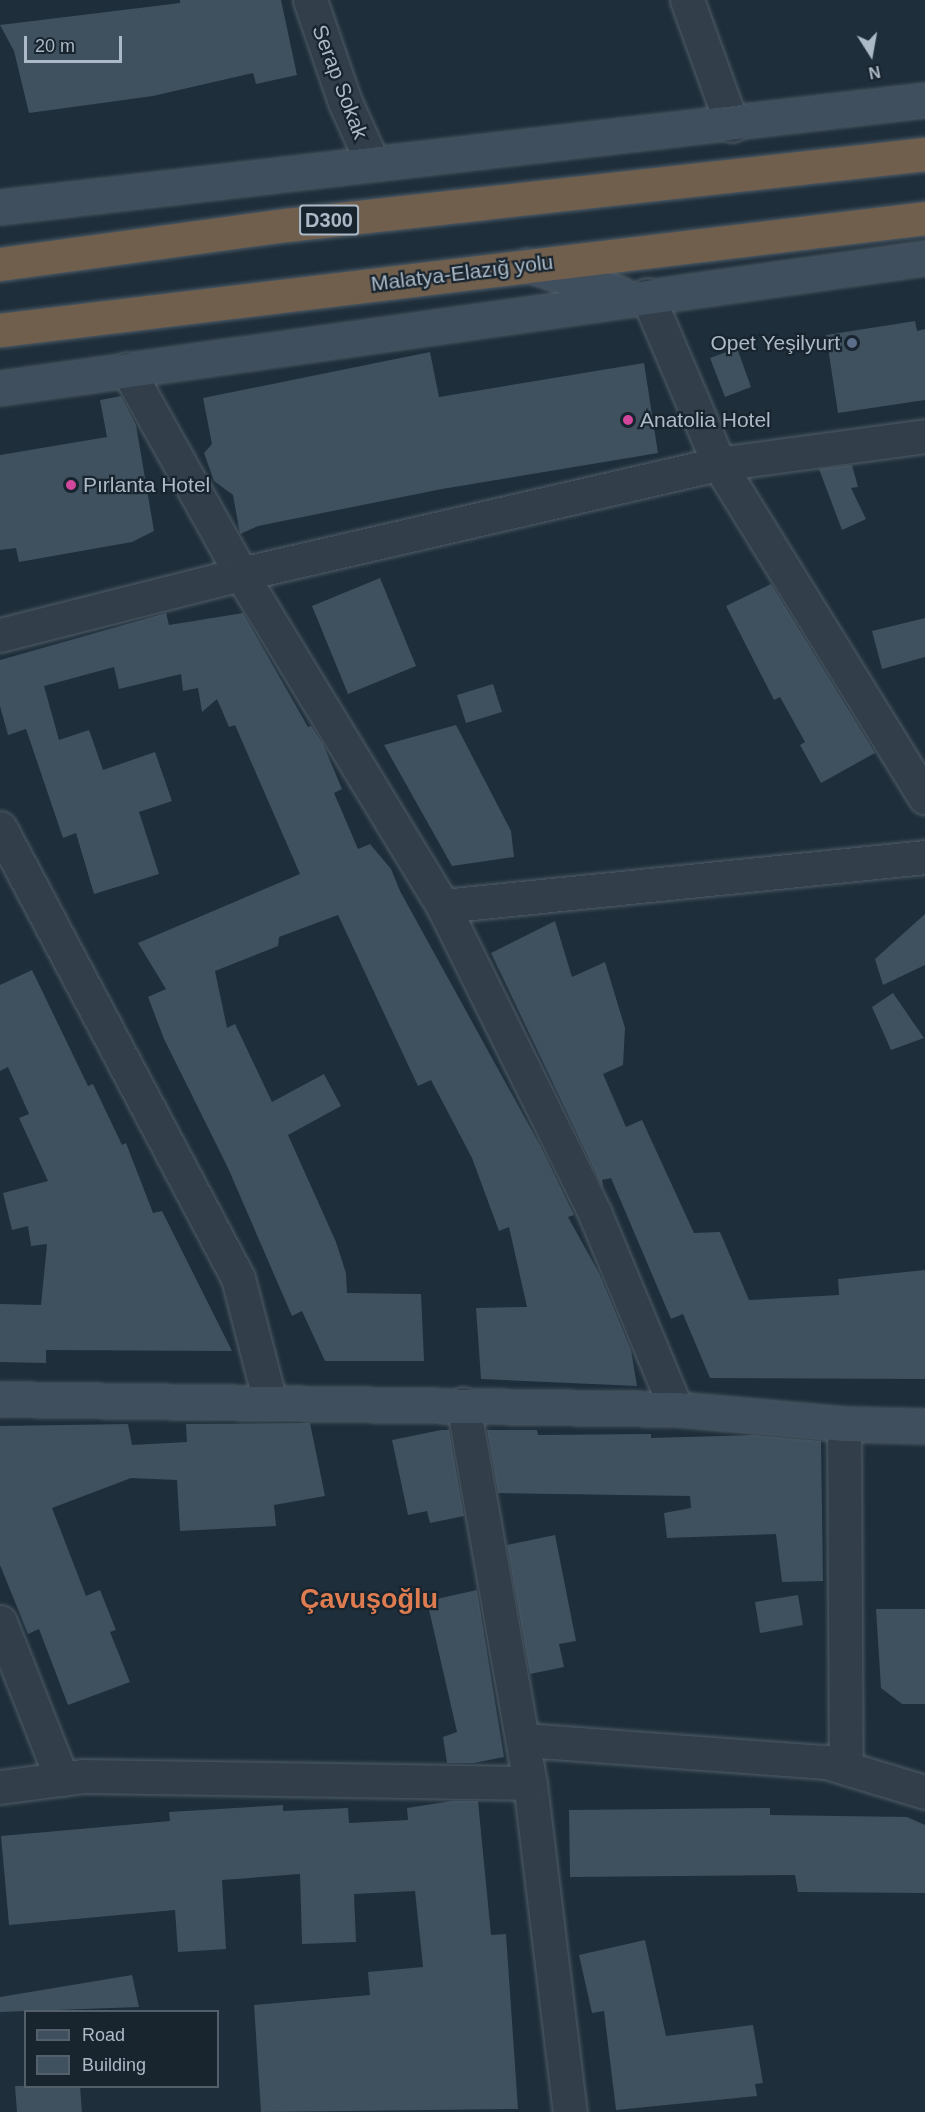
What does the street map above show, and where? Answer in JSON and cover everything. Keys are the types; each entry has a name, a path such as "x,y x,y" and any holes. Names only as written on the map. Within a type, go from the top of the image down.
{"highway":[{"name":"D300","path":"0,264 286,225 925,154"},
{"name":"Malatya-Elazığ yolu","path":"0,330 925,218"}],"main road":[{"path":"1,205 190,182 732,125 925,100"},
{"path":"0,388 639,296 925,258"},
{"path":"527,265 639,296"},
{"path":"0,1399 463,1404 676,1409 844,1424 925,1426"}],"street":[{"name":"Serap Sokak","path":"309,0 345,102 373,164"},
{"path":"687,0 732,125"},
{"path":"639,296 719,464 925,798"},
{"path":"127,369 241,574 443,906 595,1214 676,1409"},
{"path":"0,635 241,574 719,464 925,436"},
{"path":"0,828 238,1278 270,1402"},
{"path":"443,906 925,857"},
{"path":"463,1404 524,1740 570,2112"},
{"path":"844,1424 846,1765"},
{"path":"0,1622 62,1779"},
{"path":"524,1740 846,1765 925,1792"},
{"path":"0,1788 84,1776 530,1783"}],"building":[{"path":"180,0 281,0 297,75 256,84 253,73 153,96 29,113 14,51 0,25 180,3"},
{"path":"915,321 917,331 925,329 925,400 838,413 826,335"},
{"path":"737,348 751,387 725,397 710,358"},
{"path":"430,352 439,397 644,363 658,453 442,489 258,526 240,534 233,495 214,481 204,453 212,444 203,398"},
{"path":"121,396 136,425 154,531 132,542 19,562 16,548 0,550 0,455 107,437 100,400"},
{"path":"852,465 858,487 851,488 866,519 842,530 819,469"},
{"path":"380,578 416,666 348,694 312,606"},
{"path":"771,584 875,753 821,783 800,745 805,742 780,697 774,700 726,606"},
{"path":"166,613 169,625 243,613 308,727 311,726 323,744 342,789 334,793 358,849 370,844 391,869 400,891 541,1147 574,1215 568,1217 599,1273 631,1350 637,1386 481,1379 476,1308 527,1307 509,1227 499,1231 472,1158 431,1080 418,1086 338,915 279,937 278,946 215,971 227,1028 235,1024 272,1102 324,1074 341,1106 288,1135 336,1242 346,1273 347,1293 421,1294 424,1361 325,1361 302,1311 292,1316 228,1168 164,1039 148,997 166,989 138,943 300,874 235,725 229,727 217,699 202,712 198,688 183,691 181,674 119,689 114,667 44,686 59,740 89,730 103,770 155,752 172,801 139,812 159,874 94,894 76,833 63,838 26,729 8,735 0,706 0,660"},
{"path":"925,618 925,657 882,669 872,631"},
{"path":"493,684 502,712 466,723 457,695"},
{"path":"456,725 511,831 514,857 452,866 384,745"},
{"path":"925,914 925,965 883,985 875,959"},
{"path":"555,921 572,977 605,962 625,1028 623,1065 603,1074 626,1127 642,1120 694,1233 720,1232 749,1300 839,1295 838,1279 925,1270 925,1379 710,1378 683,1314 671,1319 611,1178 602,1180 603,1188 491,953"},
{"path":"32,970 88,1086 93,1084 122,1145 126,1143 153,1213 162,1211 232,1351 46,1350 46,1363 0,1362 0,1304 41,1305 47,1244 31,1246 28,1226 12,1230 3,1193 48,1181 19,1118 29,1114 8,1067 0,1071 0,985"},
{"path":"893,993 924,1038 891,1050 872,1007"},
{"path":"310,1423 325,1496 274,1505 276,1526 180,1531 177,1480 131,1478 52,1508 86,1596 100,1590 116,1630 110,1632 130,1682 68,1705 39,1629 28,1634 0,1565 0,1426 128,1424 132,1445 187,1442 186,1424"},
{"path":"449,1430 464,1516 430,1523 427,1511 408,1515 392,1440"},
{"path":"487,1430 537,1430 538,1435 651,1434 651,1438 755,1435 821,1441 823,1581 782,1582 776,1534 667,1538 664,1513 691,1508 690,1496 498,1493"},
{"path":"555,1535 576,1641 559,1644 564,1667 530,1674 507,1545"},
{"path":"477,1590 504,1757 474,1763 447,1763 443,1737 457,1732 427,1601"},
{"path":"798,1595 803,1625 760,1633 755,1602"},
{"path":"876,1609 925,1609 925,1704 902,1704 881,1688"},
{"path":"452,1801 478,1801 491,1935 506,1934 518,2109 261,2112 254,2005 370,1995 368,1972 423,1967 415,1891 354,1894 356,1942 302,1944 300,1874 222,1880 226,1949 178,1952 175,1910 9,1925 1,1836 170,1821 169,1812 283,1805 283,1811 348,1808 349,1823 408,1820 407,1808"},
{"path":"770,1808 770,1815 907,1817 925,1825 925,1893 798,1892 795,1875 570,1877 569,1810"},
{"path":"645,1940 666,2036 753,2025 763,2083 755,2084 757,2096 616,2110 604,2011 592,2013 579,1955"},
{"path":"132,1975 139,2007 0,2012 0,1997"},
{"path":"15,2086 80,2088 82,2112 17,2112"}],"place":[{"name":"Opet Yeşilyurt","path":"852,343"},
{"name":"Anatolia Hotel","path":"628,420"},
{"name":"Pırlanta Hotel","path":"71,485"}],"district":[{"name":"Çavuşoğlu","path":"369,1600"}]}
